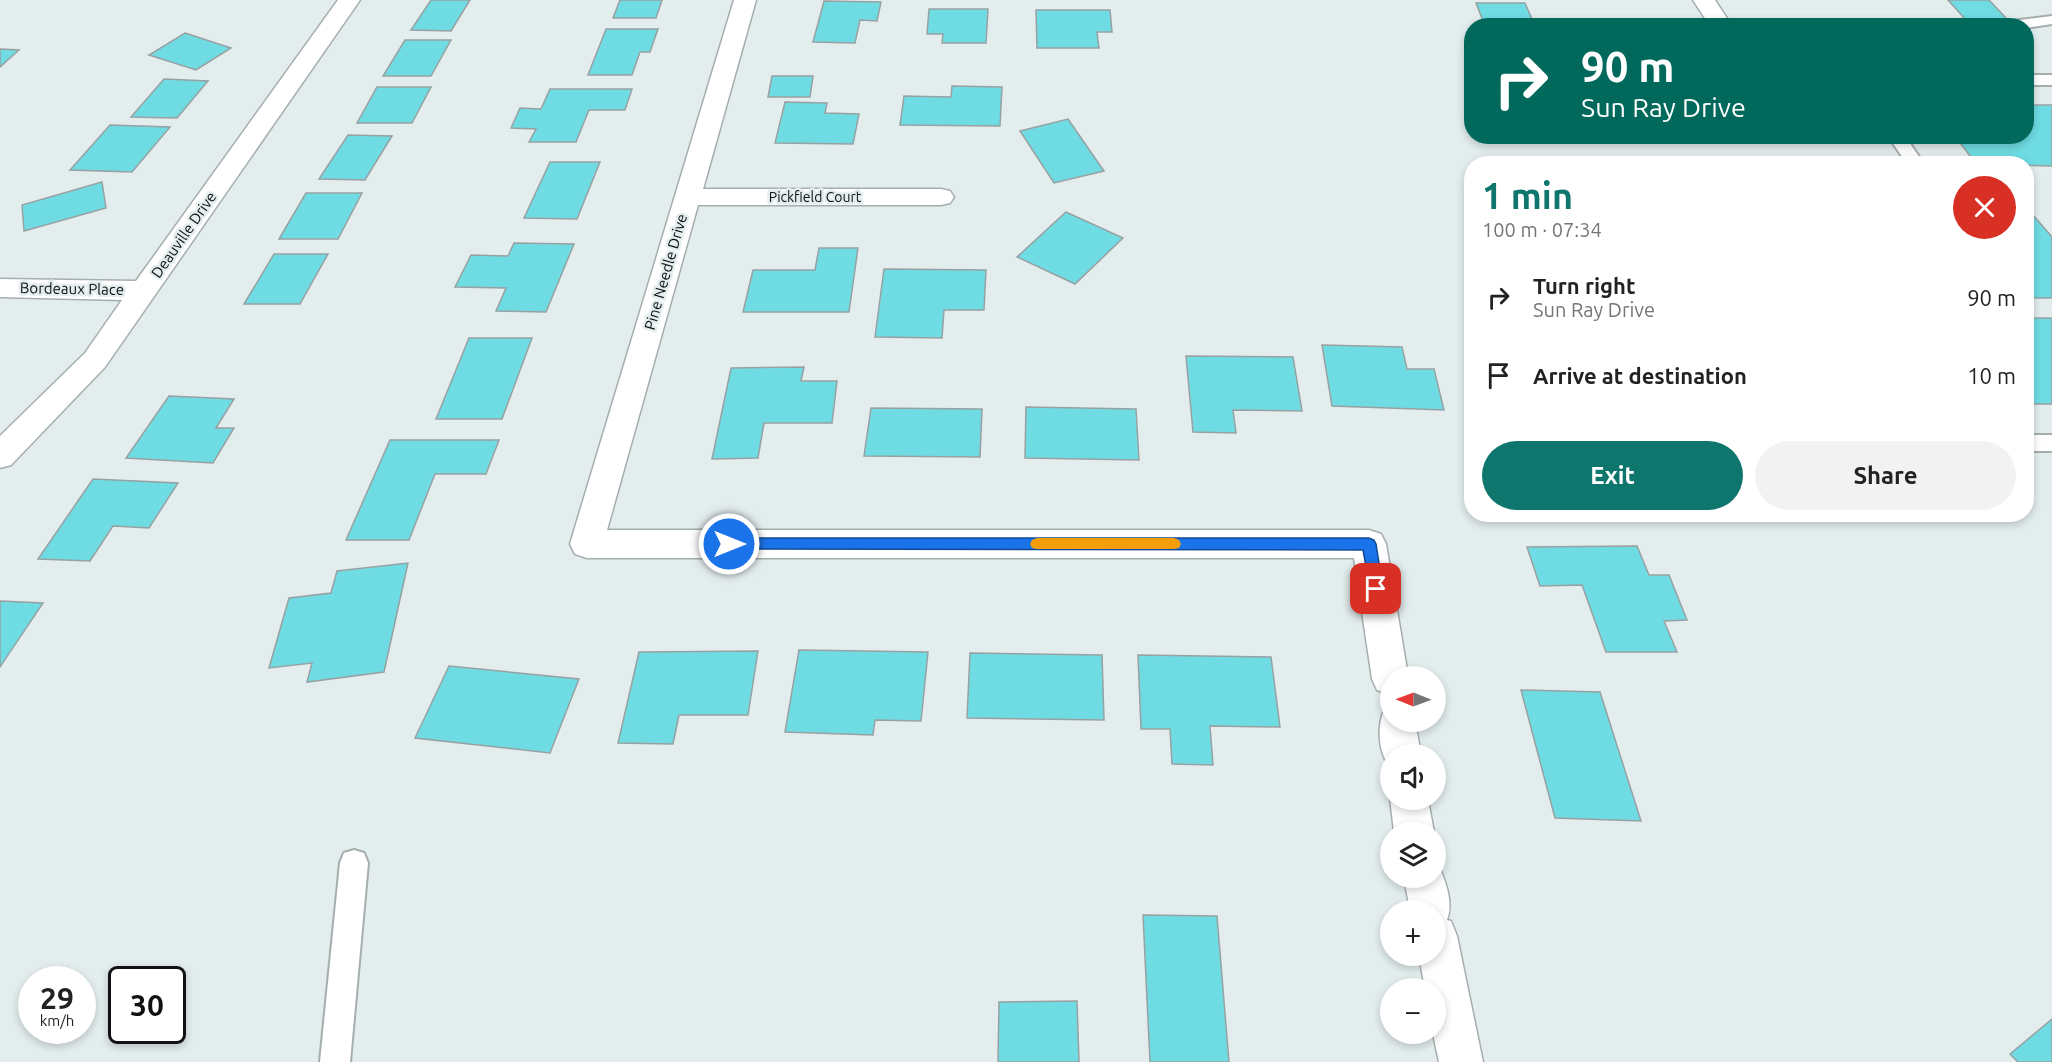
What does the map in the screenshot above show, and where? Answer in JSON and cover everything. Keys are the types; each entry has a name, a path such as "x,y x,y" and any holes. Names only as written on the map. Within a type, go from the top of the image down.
{"street":[{"name":"Deauville Drive","path":"0,456 94,360 349,0"},
{"name":"Pine Needle Drive","path":"745,0 586,543 1369,544 1388,666"},
{"path":"1704,0 1716,18"},
{"name":"Pickfield Court","path":"688,197 941,197"},
{"name":"Bordeaux Place","path":"0,288 145,291"},
{"path":"1442,966 1461,1062"}],"lane":[{"path":"2034,23 2052,21"},
{"path":"2034,80 2052,80"},
{"path":"2034,443 2052,443"},
{"path":"335,1062 354,863"}],"building":[{"path":"431,0 470,0 451,31 411,30"},
{"path":"620,0 662,0 656,18 613,18"},
{"path":"1948,0 1989,0 2006,18 1964,18"},
{"path":"824,1 881,2 877,21 860,20 855,43 813,42"},
{"path":"1476,3 1525,3 1532,18 1482,18"},
{"path":"929,9 988,9 986,43 942,43 943,34 927,34"},
{"path":"1036,10 1110,10 1112,32 1097,32 1099,48 1037,48"},
{"path":"606,29 658,29 650,52 640,52 632,75 588,75"},
{"path":"185,33 231,48 196,70 149,55"},
{"path":"405,40 451,40 431,76 383,76"},
{"path":"0,49 19,50 0,67"},
{"path":"772,76 813,76 810,97 768,97"},
{"path":"164,79 208,81 177,118 131,117"},
{"path":"952,86 1002,87 1000,126 900,125 904,96 951,97"},
{"path":"377,87 431,87 412,123 357,123"},
{"path":"550,89 632,89 625,110 589,110 576,142 529,142 536,129 511,128 520,108 541,109"},
{"path":"785,102 827,103 825,113 859,114 853,144 775,143"},
{"path":"2034,105 2052,105 2052,166 2034,166 2034,156 1970,156 1961,144 2034,144"},
{"path":"1068,119 1104,171 1054,183 1020,131"},
{"path":"110,125 170,127 132,172 70,170"},
{"path":"348,135 392,136 365,180 319,179"},
{"path":"550,162 600,162 577,219 524,218"},
{"path":"102,182 106,208 24,231 22,205"},
{"path":"306,193 362,193 338,239 279,239"},
{"path":"1066,212 1123,238 1075,284 1017,257"},
{"path":"2034,216 2052,237 2052,298 2034,298"},
{"path":"514,243 574,244 546,312 496,311 506,288 455,287 471,255 508,256"},
{"path":"819,248 858,248 849,312 743,312 753,270 815,270"},
{"path":"274,254 328,254 300,304 244,304"},
{"path":"884,269 986,270 984,310 944,310 942,338 875,337"},
{"path":"2034,318 2052,318 2052,404 2034,404"},
{"path":"469,338 532,338 502,419 436,419"},
{"path":"1322,345 1402,347 1407,369 1434,369 1444,410 1332,406"},
{"path":"1186,356 1293,357 1302,411 1233,410 1236,433 1193,432"},
{"path":"804,367 801,381 837,381 832,423 764,423 758,458 712,459 731,368"},
{"path":"169,396 234,399 216,428 234,428 213,463 126,458"},
{"path":"1026,407 1136,409 1139,460 1025,458"},
{"path":"871,408 982,409 980,457 864,456"},
{"path":"390,440 499,440 486,474 435,474 409,540 346,540"},
{"path":"93,479 178,483 149,528 113,526 90,561 38,559"},
{"path":"1637,546 1649,575 1669,575 1687,620 1664,621 1677,652 1606,652 1582,585 1540,586 1527,547"},
{"path":"408,563 384,672 307,682 312,663 269,668 289,598 331,593 337,571"},
{"path":"0,601 43,603 0,667"},
{"path":"799,650 928,652 921,721 875,720 873,735 785,732"},
{"path":"758,651 748,715 679,715 673,744 618,743 639,652"},
{"path":"970,653 1102,655 1104,720 967,718"},
{"path":"1138,655 1271,657 1280,727 1210,726 1213,765 1172,764 1170,729 1141,729"},
{"path":"449,666 579,679 550,753 415,738"},
{"path":"1521,690 1600,692 1641,821 1555,818"},
{"path":"1143,915 1217,916 1229,1062 1150,1062"},
{"path":"1077,1001 1079,1062 998,1062 999,1002"},
{"path":"2052,1019 2052,1062 2018,1062 2010,1054"}],"slow traffic":[{"path":"1037,544 1174,544"}],"route":[{"path":"729,544 1369,544 1376,589"}]}
